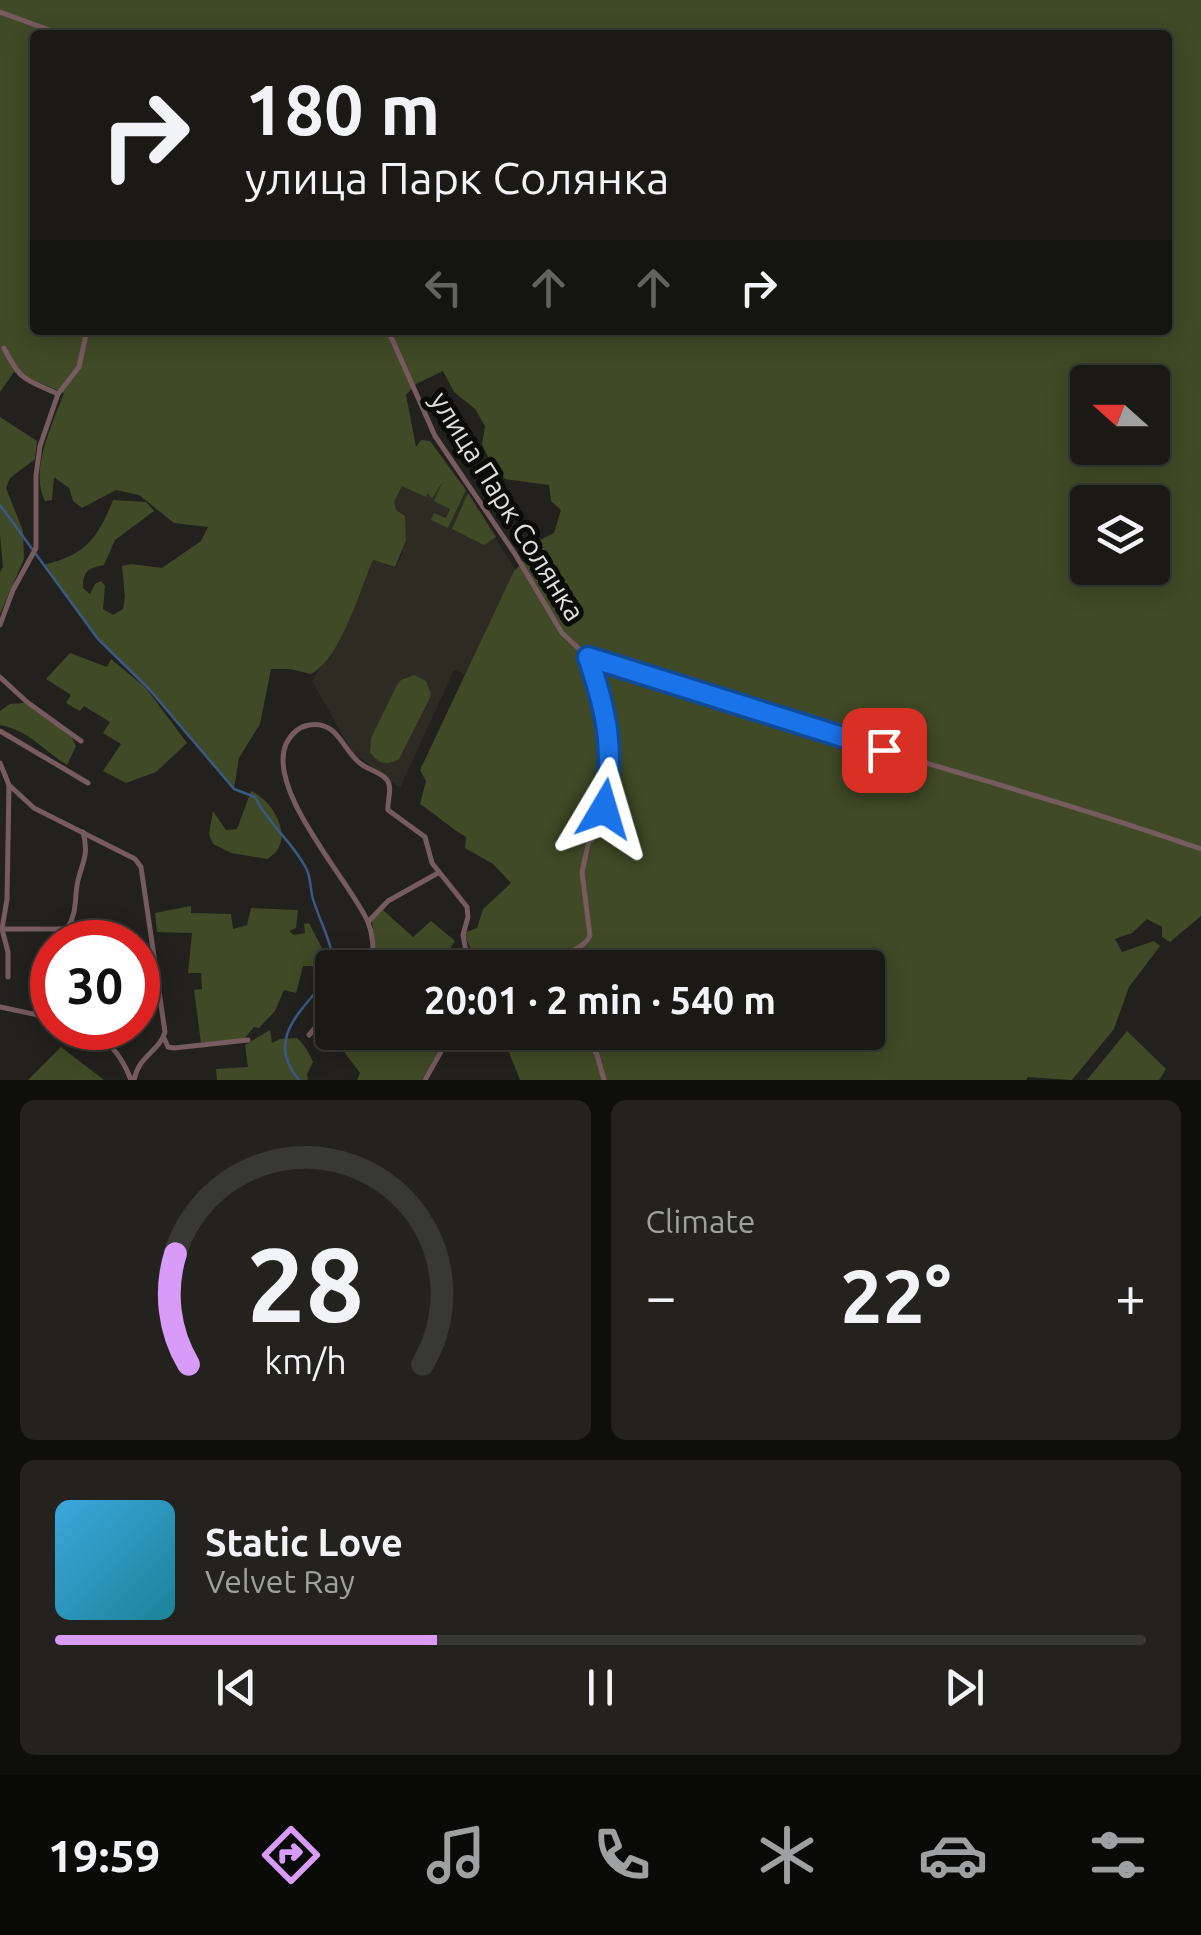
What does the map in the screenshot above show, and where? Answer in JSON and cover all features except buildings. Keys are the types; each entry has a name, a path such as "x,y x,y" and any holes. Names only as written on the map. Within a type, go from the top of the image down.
{"street":[{"path":"0,12 49,30"},
{"path":"0,626 12,590 36,548 40,446 58,394 79,367 86,335"},
{"name":"улица Парк Солянка","path":"390,335 435,436 515,554 562,634 588,657 1078,807 1201,849"},
{"path":"4,348 21,378 58,394"},
{"path":"574,950 590,936 582,885 593,822 607,791 610,735 602,695 588,657"},
{"path":"0,676 16,693 80,741"},
{"path":"374,950 368,922 294,802 284,753 290,738 301,727 324,725 336,733 358,762 387,780 388,810 422,833 432,863 468,911 463,935 466,950"},
{"path":"0,732 88,783"},
{"path":"0,763 8,785 7,899 1,929 8,952 8,977"},
{"path":"8,785 34,808 136,859 141,867 168,1047 248,1040"},
{"path":"1,929 68,929 75,916 78,877 85,867 83,832"},
{"path":"368,922 388,901 433,874 441,874"},
{"path":"0,1007 30,1013"},
{"path":"308,1036 315,1029"},
{"path":"132,1080 140,1061 164,1038"},
{"path":"115,1050 132,1080"},
{"path":"426,1080 442,1050"},
{"path":"594,1050 604,1080"}],"shaded area":[{"path":"421,440 430,441 467,492 521,579 471,677 454,670 400,788 352,752 312,681 346,626 373,560 395,568 403,552 381,535 388,501"}],"green space":[{"path":"0,0 1201,0 1201,916 1170,942 1162,937 1162,927 1147,919 1132,933 1115,939 1122,952 1154,941 1160,946 1129,987 1114,1029 1072,1080 520,1080 508,1050 885,1050 885,950 471,950 464,933 477,928 483,909 511,883 493,864 465,848 466,837 420,804 426,781 420,770 514,571 524,561 530,545 554,533 561,510 551,501 549,485 505,479 482,444 485,426 475,409 454,392 443,371 416,384 406,395 416,447 421,440 430,441 466,490 448,528 431,520 434,513 446,518 450,509 434,501 443,481 432,499 428,493 426,497 402,486 394,502 396,510 405,516 406,540 395,567 373,560 340,639 322,666 311,674 271,669 260,724 239,758 234,789 149,688 98,639 43,565 88,544 113,500 146,502 154,511 115,540 104,565 85,574 83,588 90,594 95,584 101,581 105,586 103,609 113,615 123,609 122,566 162,568 201,541 208,527 174,523 139,495 116,490 82,508 73,501 69,488 54,477 52,500 45,501 41,461 64,393 14,372 0,392"},
{"path":"0,417 37,441 35,459 10,478 6,488 23,531 24,559 0,614 3,567"},
{"path":"468,493 496,537 484,545 452,529"},
{"path":"70,653 107,667 111,659 146,688 187,743 156,772 126,783 103,771 121,744 103,733 110,722 84,706 80,711 66,703 71,695 46,679"},
{"path":"414,675 426,681 429,700 399,759 380,761 370,752 371,738 397,685"},
{"path":"24,703 71,736 76,746 67,765 27,736 0,725 0,711 10,704"},
{"path":"251,791 268,804 279,823 281,843 267,859 231,853 213,844 209,834 213,811 226,830 237,829"},
{"path":"191,906 191,913 231,914 233,929 247,925 251,908 298,910 296,928 289,931 294,935 305,933 304,924 309,923 323,950 315,950 315,966 303,966 296,993 284,990 275,1011 259,1028 254,1027 244,1039 201,1043 194,990 202,989 201,973 188,973 192,933 160,932 160,920 156,920 155,913"},
{"path":"383,910 413,937 431,921 455,941 449,950 375,950 372,921"},
{"path":"270,1030 272,1043 297,1038 304,1046 313,1062 308,1080 217,1080 216,1069 248,1067 245,1045"},
{"path":"1127,1031 1166,1069 1159,1080 1087,1080"},
{"path":"58,1050 65,1050 104,1080 28,1080"},
{"path":"343,1050 438,1052 422,1080 357,1080 360,1073"}],"waterway":[{"path":"0,505 98,639 149,689 234,789 255,797 294,849 308,872 331,950"},
{"path":"299,1080 285,1050 287,1036 315,993"}],"route":[{"path":"604,809 611,747 602,695 588,657 884,750"}]}
